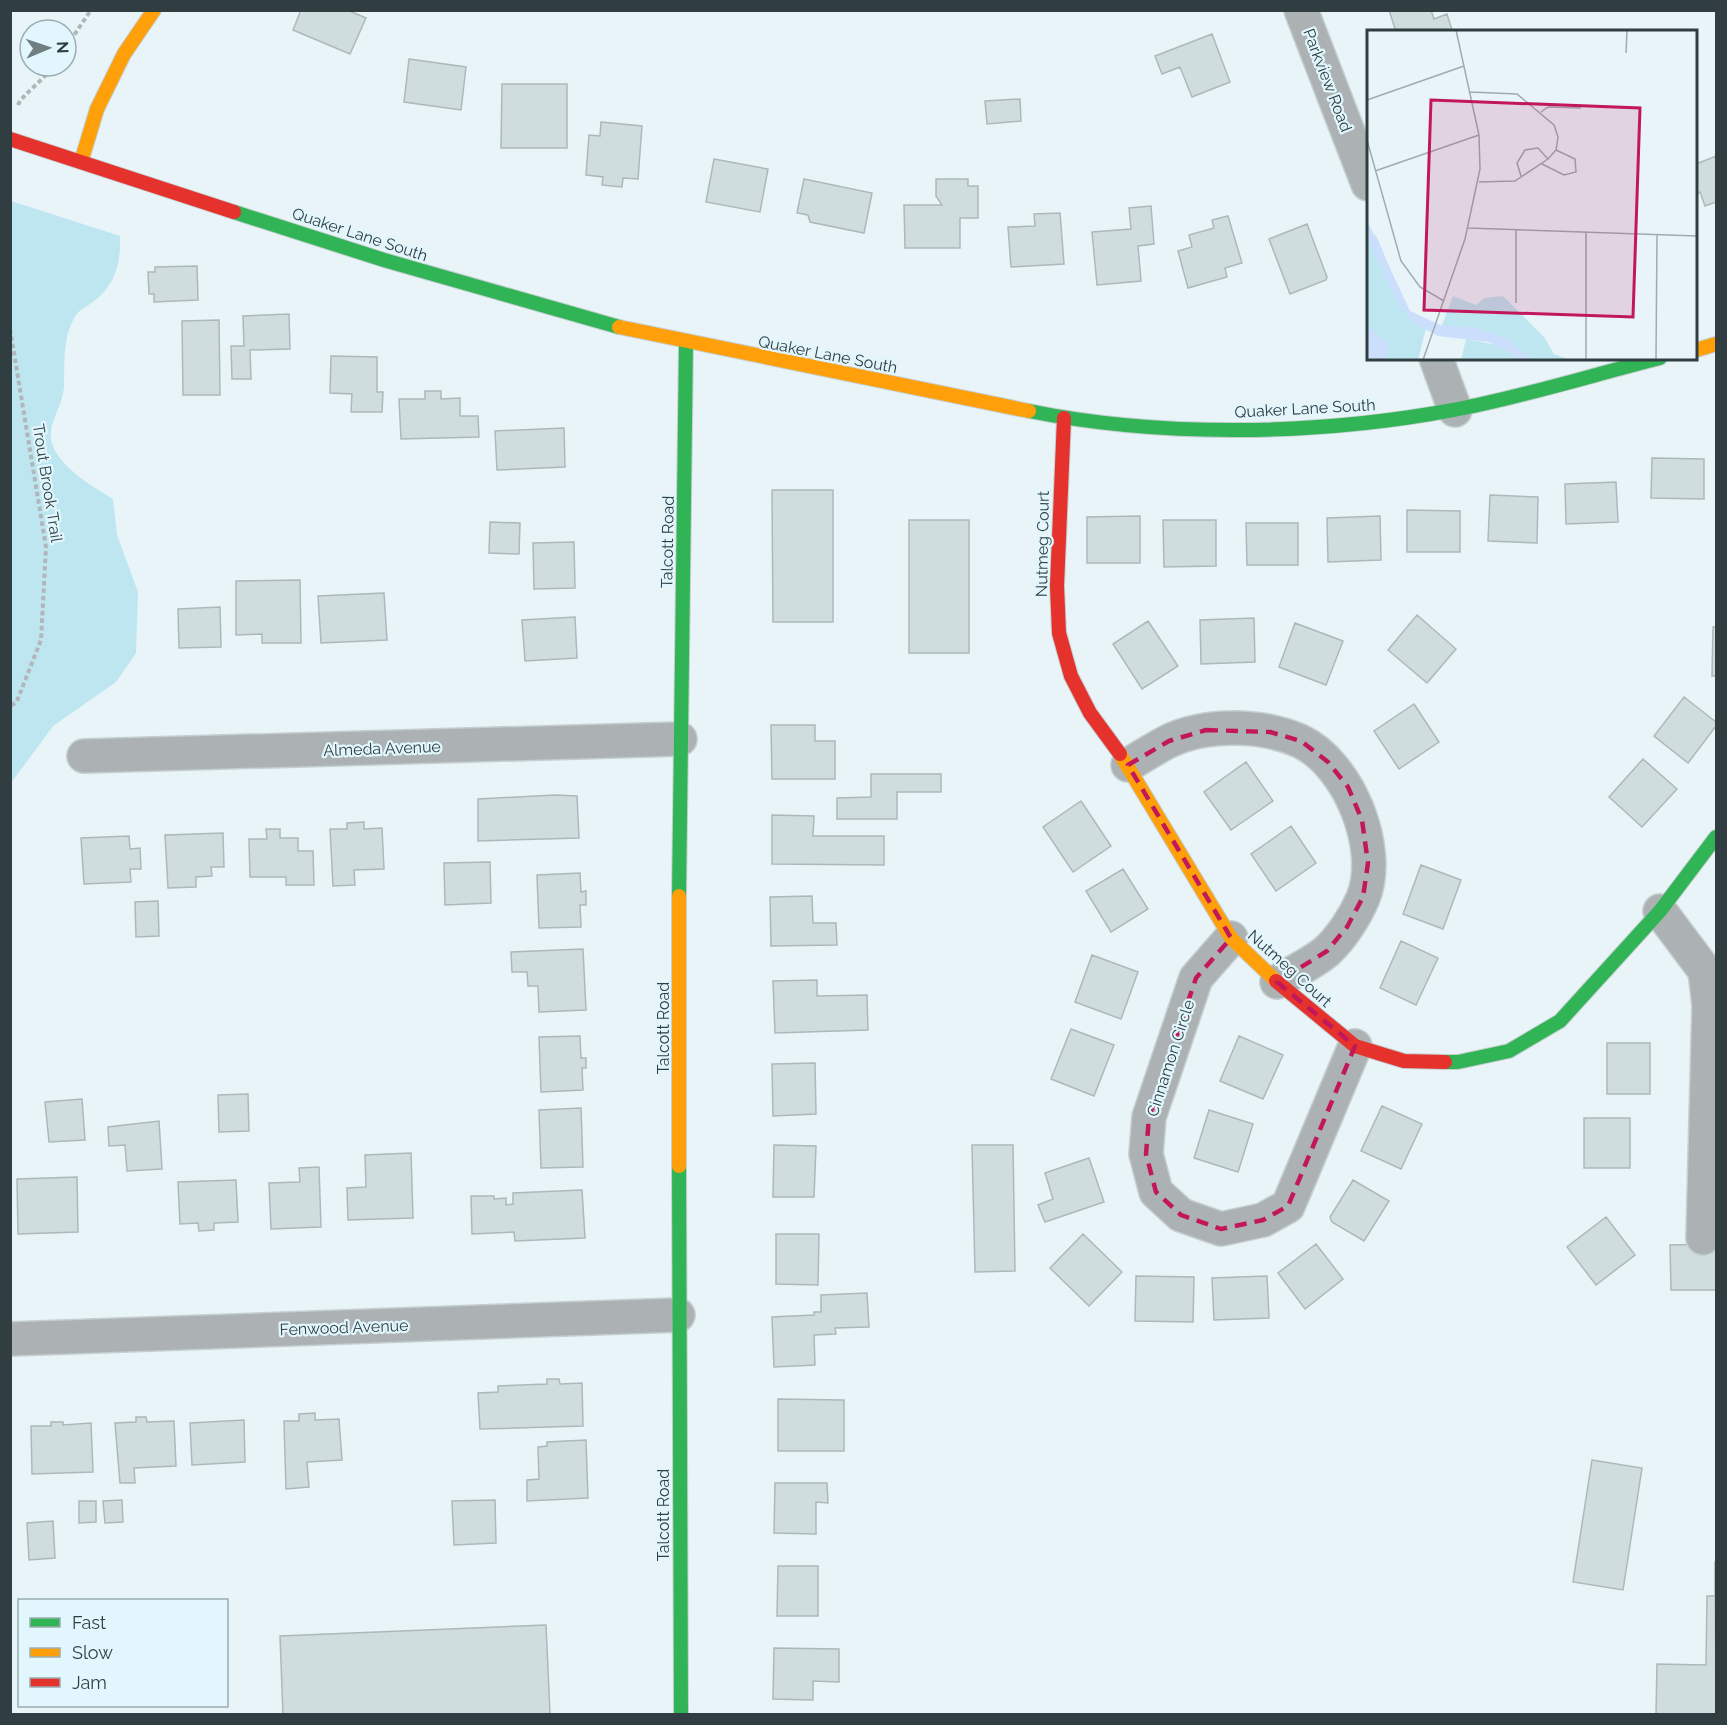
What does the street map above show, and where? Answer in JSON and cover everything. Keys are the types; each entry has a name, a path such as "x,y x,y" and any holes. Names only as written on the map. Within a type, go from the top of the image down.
{"street":[{"path":"81,162 96,109 124,54 154,10"},
{"name":"Parkview Road","path":"1301,10 1367,181"},
{"name":"Quaker Lane South","path":"10,139 484,290 596,322 1064,418 1175,428 1263,428 1372,423 1455,410 1652,360"},
{"name":"Talcott Road","path":"681,1714 678,1315 680,739 686,342"},
{"path":"1697,349 1716,344"},
{"path":"1437,360 1455,410"},
{"name":"Nutmeg Court","path":"1064,418 1059,475 1057,586 1059,633 1076,685 1090,713 1128,765 1231,938 1277,982 1355,1046 1404,1061 1458,1062 1509,1051 1560,1022 1660,911 1716,837"},
{"path":"1128,765 1169,741 1206,730 1234,728 1270,732 1301,741 1329,762 1348,787 1362,820 1368,863 1364,897 1347,927 1327,951 1277,982"},
{"name":"Almeda Avenue","path":"84,756 680,739"},
{"path":"1660,911 1705,971 1709,1005 1703,1238"},
{"name":"Cinnamon Circle","path":"1231,938 1196,978 1149,1117 1146,1154 1156,1192 1181,1215 1221,1229 1263,1220 1288,1206 1355,1046"},
{"name":"Fenwood Avenue","path":"10,1339 678,1315"}],"path":[{"path":"78,29 91,10"},
{"path":"21,98 45,78"},
{"name":"Trout Brook Trail","path":"10,329 46,547 41,640 17,701 10,707"}],"highlighted area":[{"path":"1206,730 1270,732 1301,741 1328,762 1348,787 1362,820 1368,863 1363,897 1347,927 1327,951 1277,982 1355,1046 1288,1206 1263,1220 1221,1229 1181,1215 1156,1192 1146,1154 1149,1117 1196,978 1231,938 1128,765 1169,741"}],"shaded area":[{"path":"11,201 120,236 118,263 112,280 101,295 78,313 68,332 63,393 51,431 52,442 63,462 83,480 113,499 117,535 138,592 136,653 116,682 53,726 11,783"}],"building":[{"path":"301,10 347,10 366,18 350,54 293,30"},
{"path":"1389,10 1431,10 1434,19 1447,14 1452,30 1395,30"},
{"path":"1212,34 1230,82 1192,97 1180,67 1162,74 1155,56"},
{"path":"409,59 466,67 461,110 404,102"},
{"path":"502,84 567,84 567,148 501,148"},
{"path":"1020,99 1021,121 987,124 985,101"},
{"path":"601,122 642,126 638,179 623,178 622,187 602,185 603,177 586,175 589,135 600,136"},
{"path":"1716,156 1716,202 1705,206 1700,192 1697,194 1697,164"},
{"path":"714,159 768,169 760,212 706,202"},
{"path":"804,179 872,193 864,233 810,222 808,215 797,213"},
{"path":"936,179 968,179 968,186 978,186 978,218 960,218 960,248 905,248 904,205 942,205 936,196"},
{"path":"1151,206 1154,244 1138,246 1141,281 1097,285 1092,232 1131,229 1129,208"},
{"path":"1060,213 1064,264 1011,267 1008,227 1035,226 1034,214"},
{"path":"1228,216 1242,263 1225,268 1227,277 1188,288 1178,251 1192,247 1189,235 1214,228 1212,220"},
{"path":"1307,224 1327,277 1326,280 1290,294 1269,239"},
{"path":"197,266 198,300 154,302 154,294 149,294 148,272 155,272 155,267"},
{"path":"289,314 290,349 250,350 251,379 232,379 231,346 244,346 243,316"},
{"path":"219,320 220,395 183,395 182,321"},
{"path":"331,356 377,357 377,392 383,392 382,412 351,412 352,394 330,393"},
{"path":"425,391 441,391 441,399 460,398 460,416 478,416 479,437 401,439 399,399 425,399"},
{"path":"564,428 565,467 497,470 495,431"},
{"path":"1652,458 1704,459 1704,499 1651,498"},
{"path":"1616,482 1618,522 1566,524 1565,484"},
{"path":"772,490 833,490 833,622 773,622"},
{"path":"1490,495 1538,497 1537,543 1488,541"},
{"path":"1407,510 1460,511 1460,552 1407,552"},
{"path":"1140,516 1140,563 1087,563 1087,517"},
{"path":"1380,516 1381,560 1328,562 1327,518"},
{"path":"909,520 969,520 969,653 909,653"},
{"path":"1163,520 1216,520 1216,566 1164,567"},
{"path":"490,522 520,523 519,554 489,553"},
{"path":"1246,523 1298,523 1298,565 1247,565"},
{"path":"574,542 575,588 534,589 533,543"},
{"path":"300,580 301,643 262,643 262,634 236,635 236,581"},
{"path":"384,593 387,640 321,643 318,596"},
{"path":"220,607 221,647 179,648 178,609"},
{"path":"1417,615 1456,649 1427,683 1388,650"},
{"path":"575,617 577,658 525,661 522,620"},
{"path":"1254,618 1255,662 1201,664 1200,620"},
{"path":"1148,621 1178,666 1142,689 1113,644"},
{"path":"1295,623 1343,641 1326,685 1279,667"},
{"path":"1713,627 1716,627 1716,676 1712,676"},
{"path":"1684,697 1716,722 1716,726 1688,763 1654,736"},
{"path":"1414,704 1439,742 1399,769 1374,731"},
{"path":"771,725 815,725 815,741 835,741 835,779 772,779"},
{"path":"1643,759 1677,789 1642,827 1609,797"},
{"path":"1246,762 1273,801 1231,830 1204,792"},
{"path":"871,774 941,774 941,792 897,792 897,819 837,819 837,798 871,797"},
{"path":"577,796 579,838 478,841 478,799"},
{"path":"1081,801 1111,846 1073,872 1043,827"},
{"path":"772,815 814,816 813,836 884,836 884,865 772,864"},
{"path":"364,822 364,829 382,828 384,869 354,870 355,885 333,886 330,829 347,829 347,823"},
{"path":"1291,826 1316,863 1276,891 1251,854"},
{"path":"266,829 280,829 280,838 298,838 298,851 313,851 314,885 286,885 286,877 250,877 249,839 267,839"},
{"path":"223,833 224,867 211,867 212,876 196,877 196,887 168,888 165,835"},
{"path":"129,836 130,849 140,848 141,869 130,869 131,882 84,884 81,838"},
{"path":"490,862 491,903 445,905 444,863"},
{"path":"1421,865 1461,880 1443,929 1403,914"},
{"path":"1123,869 1148,909 1111,932 1086,891"},
{"path":"580,873 581,892 586,891 586,905 580,905 581,927 539,928 537,875"},
{"path":"812,896 813,923 836,923 837,945 771,946 770,897"},
{"path":"158,901 159,936 136,937 135,902"},
{"path":"1401,941 1438,958 1416,1005 1380,988"},
{"path":"583,949 586,1010 539,1012 538,986 528,986 527,972 512,972 511,952"},
{"path":"1092,955 1138,972 1121,1019 1075,1002"},
{"path":"817,980 817,996 867,995 868,1030 775,1033 773,981"},
{"path":"1071,1029 1114,1045 1094,1096 1051,1079"},
{"path":"580,1036 581,1058 586,1058 586,1068 582,1068 583,1090 541,1092 539,1037"},
{"path":"1239,1036 1283,1055 1263,1099 1220,1081"},
{"path":"1607,1043 1650,1043 1650,1094 1607,1094"},
{"path":"815,1063 816,1114 773,1116 772,1064"},
{"path":"248,1094 249,1131 219,1132 218,1095"},
{"path":"82,1099 85,1140 49,1142 45,1102"},
{"path":"1382,1106 1422,1124 1401,1169 1361,1151"},
{"path":"581,1108 583,1167 541,1168 539,1110"},
{"path":"1209,1110 1253,1124 1238,1172 1194,1158"},
{"path":"1584,1118 1630,1118 1630,1168 1584,1168"},
{"path":"159,1121 162,1169 127,1171 125,1145 109,1146 108,1127"},
{"path":"774,1145 816,1146 814,1197 773,1197"},
{"path":"972,1145 1013,1145 1015,1271 975,1272"},
{"path":"411,1153 413,1218 348,1220 347,1188 366,1187 365,1155"},
{"path":"1089,1158 1104,1202 1045,1222 1038,1205 1053,1199 1045,1173"},
{"path":"319,1167 321,1227 271,1229 269,1183 300,1182 299,1168"},
{"path":"77,1177 78,1232 18,1234 17,1179"},
{"path":"236,1180 238,1222 214,1223 214,1230 199,1231 198,1223 180,1224 178,1182"},
{"path":"1353,1180 1389,1201 1364,1241 1332,1222 1330,1217"},
{"path":"582,1190 585,1238 515,1241 514,1232 472,1234 471,1196 506,1198 506,1205 513,1204 513,1193"},
{"path":"1606,1217 1635,1255 1596,1285 1567,1247"},
{"path":"776,1234 819,1234 818,1285 776,1284"},
{"path":"1083,1234 1122,1272 1089,1306 1050,1268"},
{"path":"1316,1244 1343,1279 1305,1309 1278,1273"},
{"path":"1716,1244 1716,1290 1671,1290 1670,1245"},
{"path":"1136,1276 1194,1277 1193,1322 1135,1321"},
{"path":"1267,1276 1269,1318 1214,1320 1212,1278"},
{"path":"867,1293 869,1327 835,1328 836,1334 814,1335 815,1365 774,1367 772,1317 814,1315 814,1312 821,1312 821,1295"},
{"path":"547,1379 559,1379 560,1384 582,1383 583,1426 480,1429 478,1393 498,1392 498,1386 547,1384"},
{"path":"778,1399 844,1400 844,1451 778,1451"},
{"path":"315,1413 315,1420 339,1419 342,1460 307,1462 309,1487 286,1489 284,1421 299,1421 299,1414"},
{"path":"136,1417 146,1417 147,1422 174,1421 176,1466 134,1468 135,1483 120,1483 115,1423 136,1422"},
{"path":"244,1420 245,1462 192,1465 190,1423"},
{"path":"51,1422 63,1422 63,1425 91,1423 93,1472 32,1474 31,1426 51,1426"},
{"path":"586,1440 588,1498 527,1501 527,1480 539,1479 538,1447 547,1446 547,1442"},
{"path":"1592,1460 1642,1468 1623,1590 1573,1582"},
{"path":"775,1483 827,1483 828,1503 816,1502 816,1534 774,1533"},
{"path":"122,1500 123,1522 105,1523 103,1501"},
{"path":"495,1500 496,1543 454,1545 452,1501"},
{"path":"79,1501 96,1501 96,1522 79,1523"},
{"path":"53,1521 55,1558 29,1560 27,1523"},
{"path":"1715,1561 1716,1714 1656,1714 1657,1664 1706,1665 1707,1596 1715,1596"},
{"path":"778,1566 818,1566 818,1616 777,1616"},
{"path":"546,1625 550,1714 283,1714 280,1636"},
{"path":"774,1648 839,1649 839,1682 813,1681 813,1700 773,1699"}],"traffic: fast":[{"path":"234,212 384,260 619,327"},
{"path":"679,896 686,342"},
{"path":"1029,411 1080,420 1187,429 1241,430 1349,424 1479,405 1652,360"},
{"path":"1445,1062 1458,1062 1509,1051 1560,1021 1660,911 1716,837"},
{"path":"679,1166 681,1714"}],"traffic: slow":[{"path":"81,162 97,109 124,54 154,10"},
{"path":"619,327 1029,411"},
{"path":"1697,350 1716,344"},
{"path":"1120,754 1231,938 1276,981"},
{"path":"679,896 679,1166"}],"traffic: jam":[{"path":"10,139 234,212"},
{"path":"1064,418 1057,586 1059,633 1071,676 1090,713 1120,754"},
{"path":"1276,981 1355,1046 1404,1061 1445,1062"}]}
